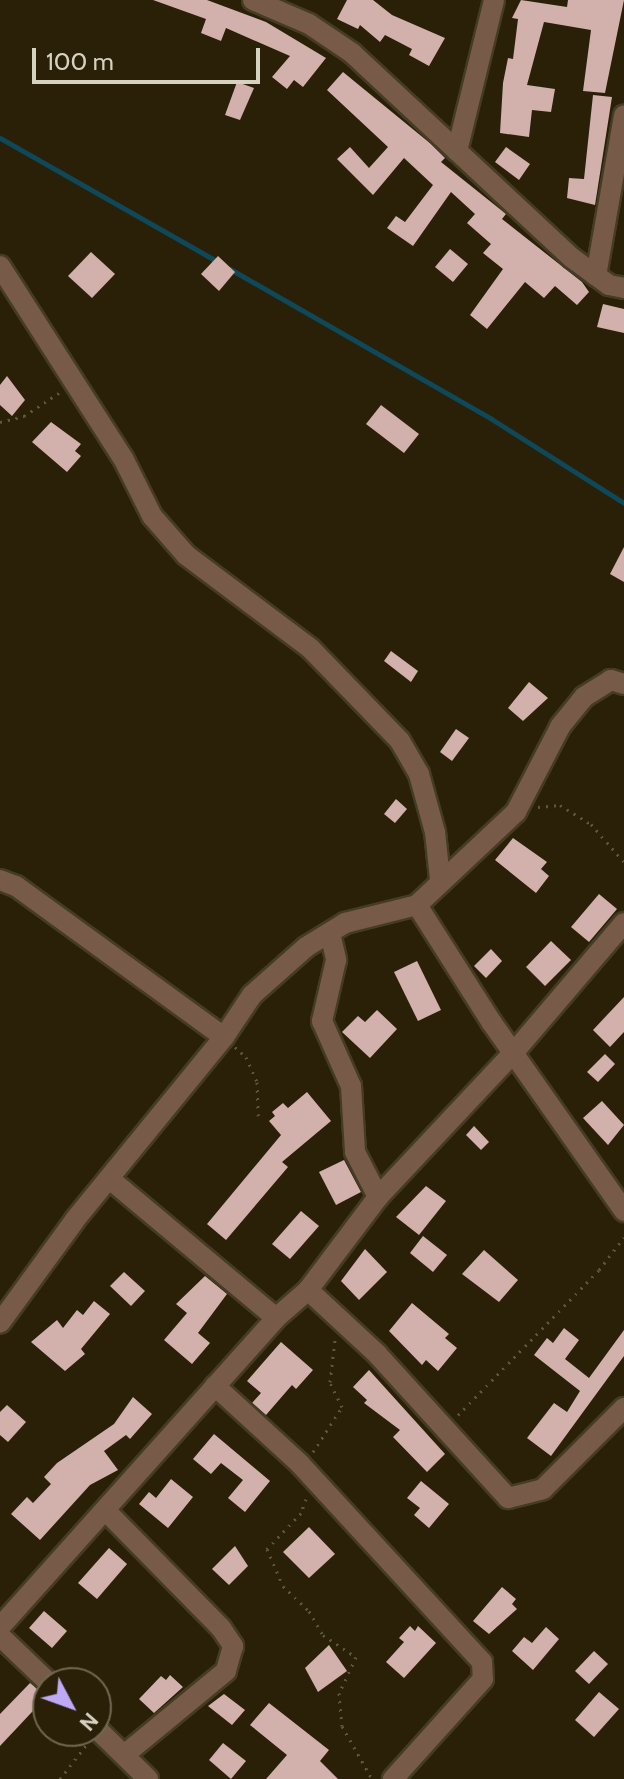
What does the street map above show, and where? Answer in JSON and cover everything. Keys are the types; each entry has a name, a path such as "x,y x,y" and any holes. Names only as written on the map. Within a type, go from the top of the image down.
{"street":[{"path":"253,0 309,24 352,53 596,276 624,288"},
{"path":"457,151 494,0"},
{"path":"596,276 624,115"},
{"path":"0,266 72,385 123,458 152,516 186,555 310,648 400,741 423,788 435,832 440,879"},
{"path":"0,1323 276,970 345,923 417,905 440,879 516,812 560,727 584,697 611,680 624,684"},
{"path":"0,880 16,886 224,1037"},
{"path":"417,905 515,1051 617,1184 624,1211"},
{"path":"0,1627 107,1512 276,1318 308,1290 378,1197 515,1051 624,923"},
{"path":"330,933 336,960 322,1021 351,1086 355,1152 378,1197"},
{"path":"111,1180 276,1318"},
{"path":"308,1290 342,1319 446,1428 495,1489 508,1498 523,1498 543,1489 624,1408"},
{"path":"215,1386 300,1464 482,1662 485,1671 393,1779"},
{"path":"107,1512 221,1628 233,1646 226,1671 124,1755"},
{"path":"0,1636 32,1667"},
{"path":"112,1743 148,1779"}],"path":[{"path":"0,422 24,416 72,385"},
{"path":"516,812 560,805 591,824 624,862"},
{"path":"224,1037 246,1057 257,1082 258,1116"},
{"path":"446,1428 599,1270 624,1237"},
{"path":"300,1464 308,1468 314,1447 342,1407 330,1382 342,1319"},
{"path":"311,1493 301,1513 267,1549 283,1586 309,1611 323,1635 356,1657 339,1693 342,1726 372,1779"},
{"path":"60,1779 85,1747"}],"building":[{"path":"153,0 207,0 266,22 326,58 303,87 294,80 287,89 272,77 290,56 226,28 221,41 201,33 206,19"},
{"path":"347,0 373,0 392,15 445,38 429,66 409,55 412,49 385,35 380,42 360,25 358,29 337,19"},
{"path":"521,0 567,7 568,0 624,0 605,93 583,91 591,30 544,22 527,85 555,89 551,112 532,110 529,137 500,133 503,83 508,58 513,59 518,19 512,18"},
{"path":"343,72 431,144 445,158 441,162 506,214 502,219 582,282 589,292 577,305 555,286 544,298 525,282 487,329 470,315 503,269 483,253 491,244 467,223 475,214 451,192 413,246 387,228 396,216 405,222 433,185 404,158 373,195 337,159 350,147 369,168 388,147 327,90"},
{"path":"237,82 254,88 240,120 225,115"},
{"path":"593,95 612,97 595,205 567,198 569,178 584,179"},
{"path":"506,147 530,164 519,180 495,162"},
{"path":"450,249 468,264 453,282 435,267"},
{"path":"91,252 115,274 92,298 68,276"},
{"path":"218,256 235,272 219,291 201,274"},
{"path":"603,304 624,309 624,333 597,327"},
{"path":"7,376 25,400 12,416 0,405 0,385"},
{"path":"381,405 419,434 404,453 366,424"},
{"path":"51,422 81,444 75,451 81,456 67,472 32,442"},
{"path":"624,547 624,582 610,574"},
{"path":"391,651 418,671 411,682 384,661"},
{"path":"529,682 548,698 523,721 508,708"},
{"path":"456,729 469,738 452,761 440,752"},
{"path":"396,799 407,809 395,823 384,814"},
{"path":"513,838 547,862 541,869 549,876 536,893 495,860"},
{"path":"599,894 617,909 589,942 571,927"},
{"path":"551,941 571,960 545,986 526,967"},
{"path":"491,949 502,961 486,978 474,966"},
{"path":"417,961 441,1010 418,1021 394,972"},
{"path":"624,997 624,1032 610,1047 593,1030"},
{"path":"377,1010 397,1029 370,1058 342,1032 358,1016 365,1022"},
{"path":"605,1054 615,1064 598,1082 587,1072"},
{"path":"307,1092 331,1121 282,1162 288,1167 226,1240 207,1224 281,1135 269,1121 275,1116 272,1112 283,1103 288,1108"},
{"path":"602,1101 624,1125 608,1145 583,1118"},
{"path":"474,1126 489,1142 481,1150 466,1135"},
{"path":"344,1160 361,1192 336,1205 319,1172"},
{"path":"426,1186 446,1201 419,1235 396,1217"},
{"path":"301,1211 319,1226 290,1259 272,1244"},
{"path":"423,1236 447,1255 433,1272 410,1253"},
{"path":"365,1249 387,1272 359,1300 341,1281"},
{"path":"484,1250 518,1280 499,1302 462,1274"},
{"path":"124,1272 145,1291 131,1306 110,1286"},
{"path":"205,1276 227,1294 198,1333 210,1343 192,1364 164,1340 187,1313 176,1304"},
{"path":"94,1301 110,1314 81,1349 85,1354 65,1371 31,1342 57,1320 63,1328 77,1310 83,1315"},
{"path":"412,1303 449,1334 445,1338 457,1348 438,1371 426,1360 422,1365 389,1331"},
{"path":"564,1328 579,1340 565,1359 589,1378 624,1330 624,1356 551,1456 527,1438 554,1403 567,1412 580,1391 534,1355 547,1338 553,1343"},
{"path":"281,1342 313,1370 296,1389 292,1385 266,1415 252,1403 261,1393 247,1381"},
{"path":"369,1370 445,1454 427,1472 393,1437 400,1430 364,1403 367,1400 353,1387"},
{"path":"133,1397 152,1414 130,1439 126,1435 104,1451 118,1470 90,1485 40,1540 11,1514 27,1497 33,1503 51,1484 44,1477 57,1463 114,1424"},
{"path":"7,1405 26,1422 8,1442 0,1435 0,1412"},
{"path":"214,1434 270,1481 245,1512 228,1498 243,1480 221,1463 211,1474 193,1459"},
{"path":"171,1479 193,1497 168,1528 139,1504 149,1492 156,1498"},
{"path":"421,1481 449,1504 429,1528 414,1515 420,1508 407,1498"},
{"path":"309,1527 335,1554 309,1578 283,1552"},
{"path":"235,1546 248,1566 229,1585 212,1569"},
{"path":"109,1548 127,1564 97,1599 78,1583"},
{"path":"502,1587 516,1599 512,1604 517,1609 489,1634 473,1621"},
{"path":"44,1611 67,1631 52,1648 29,1628"},
{"path":"410,1626 415,1631 418,1626 436,1643 404,1678 386,1662 404,1642 399,1638"},
{"path":"546,1627 559,1639 533,1670 512,1651 524,1637 532,1643"},
{"path":"329,1645 347,1671 318,1692 305,1668"},
{"path":"594,1651 608,1664 589,1684 575,1671"},
{"path":"170,1675 183,1687 154,1713 139,1699 161,1676 166,1680"},
{"path":"30,1683 32,1685 32,1712 0,1746 0,1714"},
{"path":"599,1692 619,1709 594,1737 575,1720"},
{"path":"224,1694 245,1710 232,1725 208,1706"},
{"path":"269,1703 329,1750 320,1761 338,1779 266,1779 287,1755 250,1725"},
{"path":"223,1743 246,1761 231,1779 209,1760"}],"waterway":[{"path":"0,138 218,262"},
{"path":"230,269 490,418 624,503"}]}
